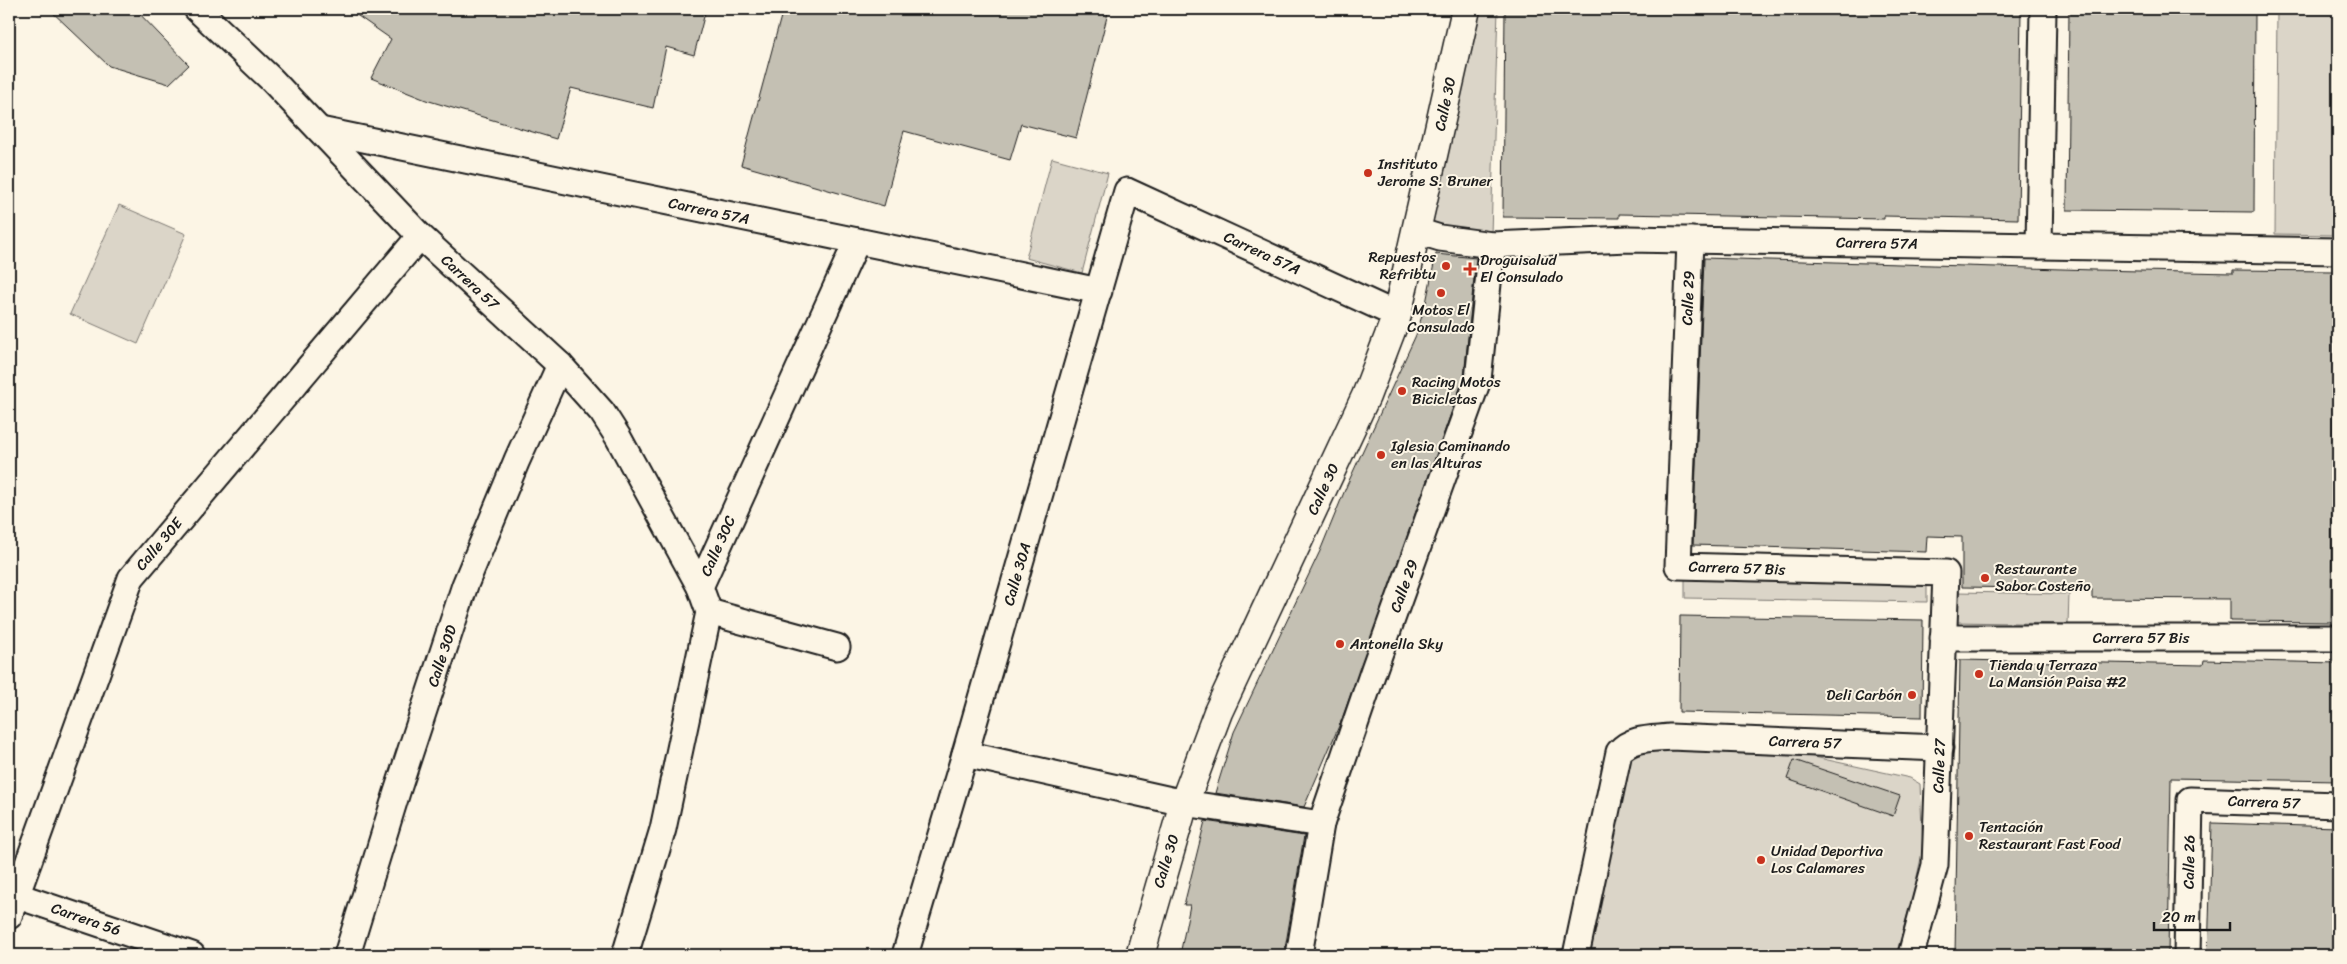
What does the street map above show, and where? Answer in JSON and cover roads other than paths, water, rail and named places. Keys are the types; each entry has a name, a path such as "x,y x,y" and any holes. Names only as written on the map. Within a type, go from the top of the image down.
{"main road":[{"name":"Calle 30","path":"1140,955 1184,803 1218,712 1366,396 1397,314 1466,9"}],"street":[{"name":"Carrera 57","path":"197,9 254,61 420,236 560,365 602,412 618,437 700,587"},
{"path":"2039,246 2043,9"},
{"name":"Carrera 57A","path":"320,130 1099,291"},
{"name":"Carrera 57A","path":"1127,191 1397,314"},
{"name":"Calle 30A","path":"904,955 965,754 1127,191"},
{"name":"Carrera 57A","path":"1417,231 1440,238 1492,245 1628,239 2338,251"},
{"name":"Calle 30E","path":"11,902 131,578 420,236"},
{"name":"Calle 29","path":"1678,566 1690,240"},
{"name":"Calle 30C","path":"709,612 700,587 857,241"},
{"name":"Calle 29","path":"1299,955 1321,824 1478,380 1492,245"},
{"name":"Calle 30D","path":"347,955 397,792 465,585 517,460 560,365"},
{"name":"Carrera 57 Bis","path":"1678,566 1946,573"},
{"name":"Calle 27","path":"1911,955 1935,865 1946,573"},
{"path":"625,955 662,830 709,612 836,647"},
{"name":"Carrera 57 Bis","path":"1943,638 2338,638"},
{"name":"Carrera 57","path":"1576,955 1619,752 1624,746 1639,740 1670,737 1940,748"},
{"path":"965,754 1184,803 1321,824"},
{"name":"Carrera 57","path":"2190,800 2338,805"},
{"name":"Calle 26","path":"2187,955 2190,800"},
{"name":"Carrera 56","path":"11,902 192,955"}],"place":[{"name":"Instituto Jerome S. Bruner","path":"1368,173"},
{"name":"Repuestos Refribtu","path":"1446,266"},
{"name":"Droguisalud El Consulado","path":"1470,269"},
{"name":"Motos El Consulado","path":"1441,293"},
{"name":"Racing Motos Bicicletas","path":"1402,391"},
{"name":"Iglesia Caminando en las Alturas","path":"1381,455"},
{"name":"Restaurante Sabor Costeño","path":"1985,578"},
{"name":"Antonella Sky","path":"1340,644"},
{"name":"Tienda y Terraza La Mansión Paisa #2","path":"1979,674"},
{"name":"Deli Carbón","path":"1912,695"},
{"name":"Tentación Restaurant Fast Food","path":"1969,836"},
{"name":"Unidad Deportiva Los Calamares","path":"1761,860"}]}
